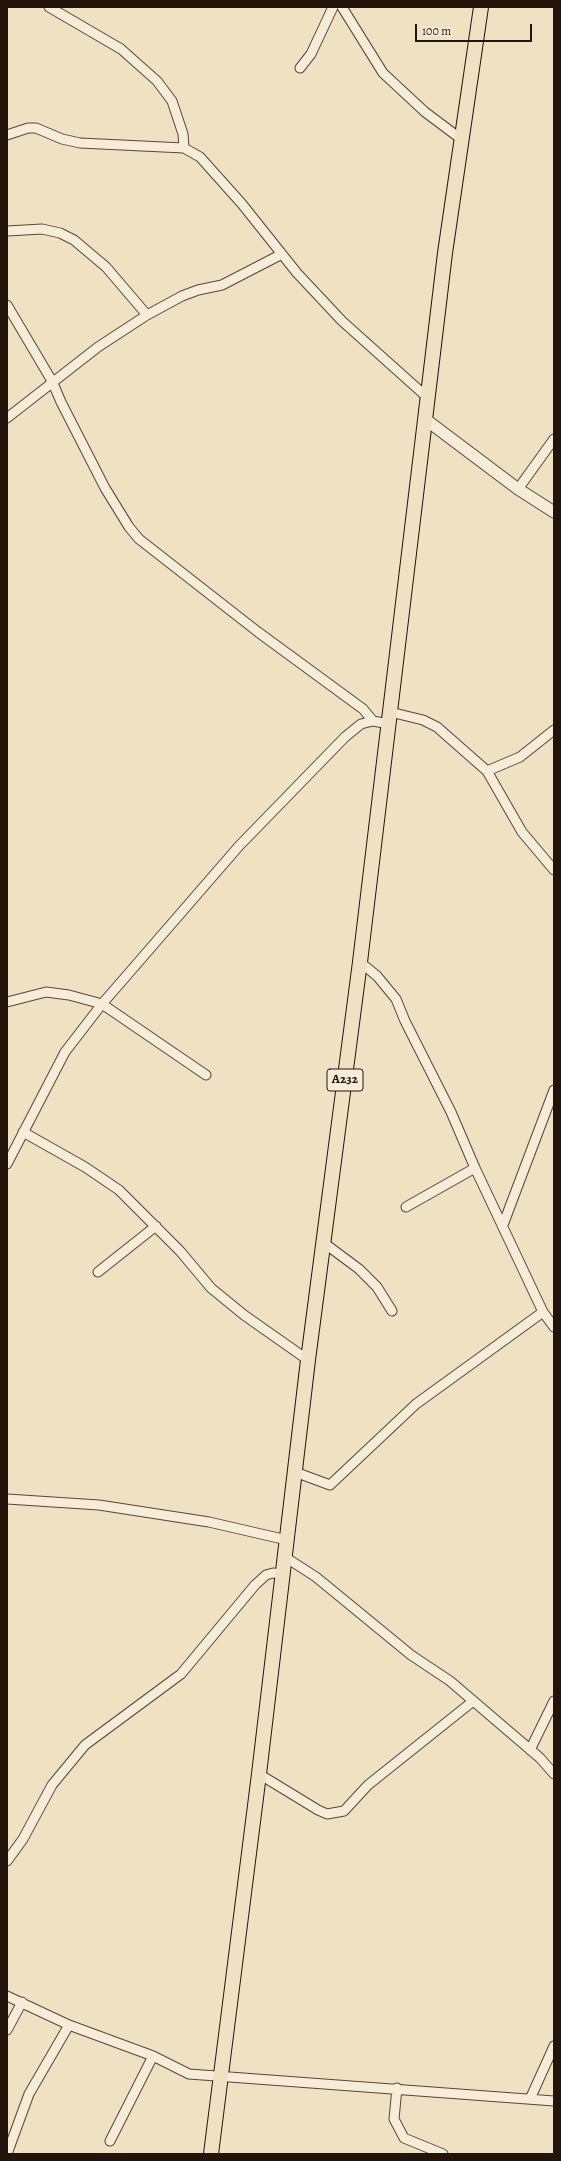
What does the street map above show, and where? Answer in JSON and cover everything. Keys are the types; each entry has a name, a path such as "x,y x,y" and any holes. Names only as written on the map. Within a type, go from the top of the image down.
{"main road":[{"name":"A232","path":"211,2154 259,1774 308,1360 360,962 425,419 461,139 480,7"}],"street":[{"path":"49,7 121,49 157,81 172,101 183,134 184,148"},
{"path":"300,68 311,54 333,7"},
{"path":"342,7 383,73 425,112 461,139"},
{"path":"7,135 28,128 36,128 80,143 184,148 200,157 242,204 282,254 342,321 428,398"},
{"path":"7,231 42,229 60,232 74,240 106,267 147,315"},
{"path":"7,418 52,381 98,347 147,315 182,296 222,284 282,254"},
{"path":"7,305 52,381 61,402 105,488 129,527 139,539 258,632 363,709 373,721"},
{"path":"425,419 518,489 554,512"},
{"path":"518,489 554,439"},
{"path":"7,1164 65,1052 102,1004 239,846 345,737 361,724 389,718 423,720 437,727 487,771 519,826 554,870"},
{"path":"487,771 520,757 554,730"},
{"path":"360,962 377,976 396,999 412,1037 451,1112 475,1168 543,1312 554,1328"},
{"path":"7,1002 46,992 69,995 102,1004 206,1075"},
{"path":"503,1225 554,1090"},
{"path":"23,1132 85,1167 119,1190 180,1251 211,1288 244,1315 308,1360"},
{"path":"406,1207 475,1168"},
{"path":"98,1272 156,1226"},
{"path":"324,1243 359,1268 377,1287 392,1311"},
{"path":"295,1472 330,1485 416,1404 543,1312"},
{"path":"7,1499 100,1505 209,1522 287,1540"},
{"path":"285,1557 316,1577 411,1655 450,1681 472,1702 530,1750 554,1774"},
{"path":"7,1861 23,1838 52,1785 85,1745 181,1674 255,1585 266,1575 273,1573 282,1574"},
{"path":"530,1750 554,1701"},
{"path":"259,1774 327,1814 344,1811 368,1785 472,1702"},
{"path":"7,1996 70,2025 153,2056 189,2074 397,2088 554,2102"},
{"path":"7,2030 22,2002"},
{"path":"7,2154 29,2094 70,2025"},
{"path":"530,2100 554,2046"},
{"path":"110,2141 153,2056"},
{"path":"397,2088 394,2119 404,2138 443,2154"}]}
